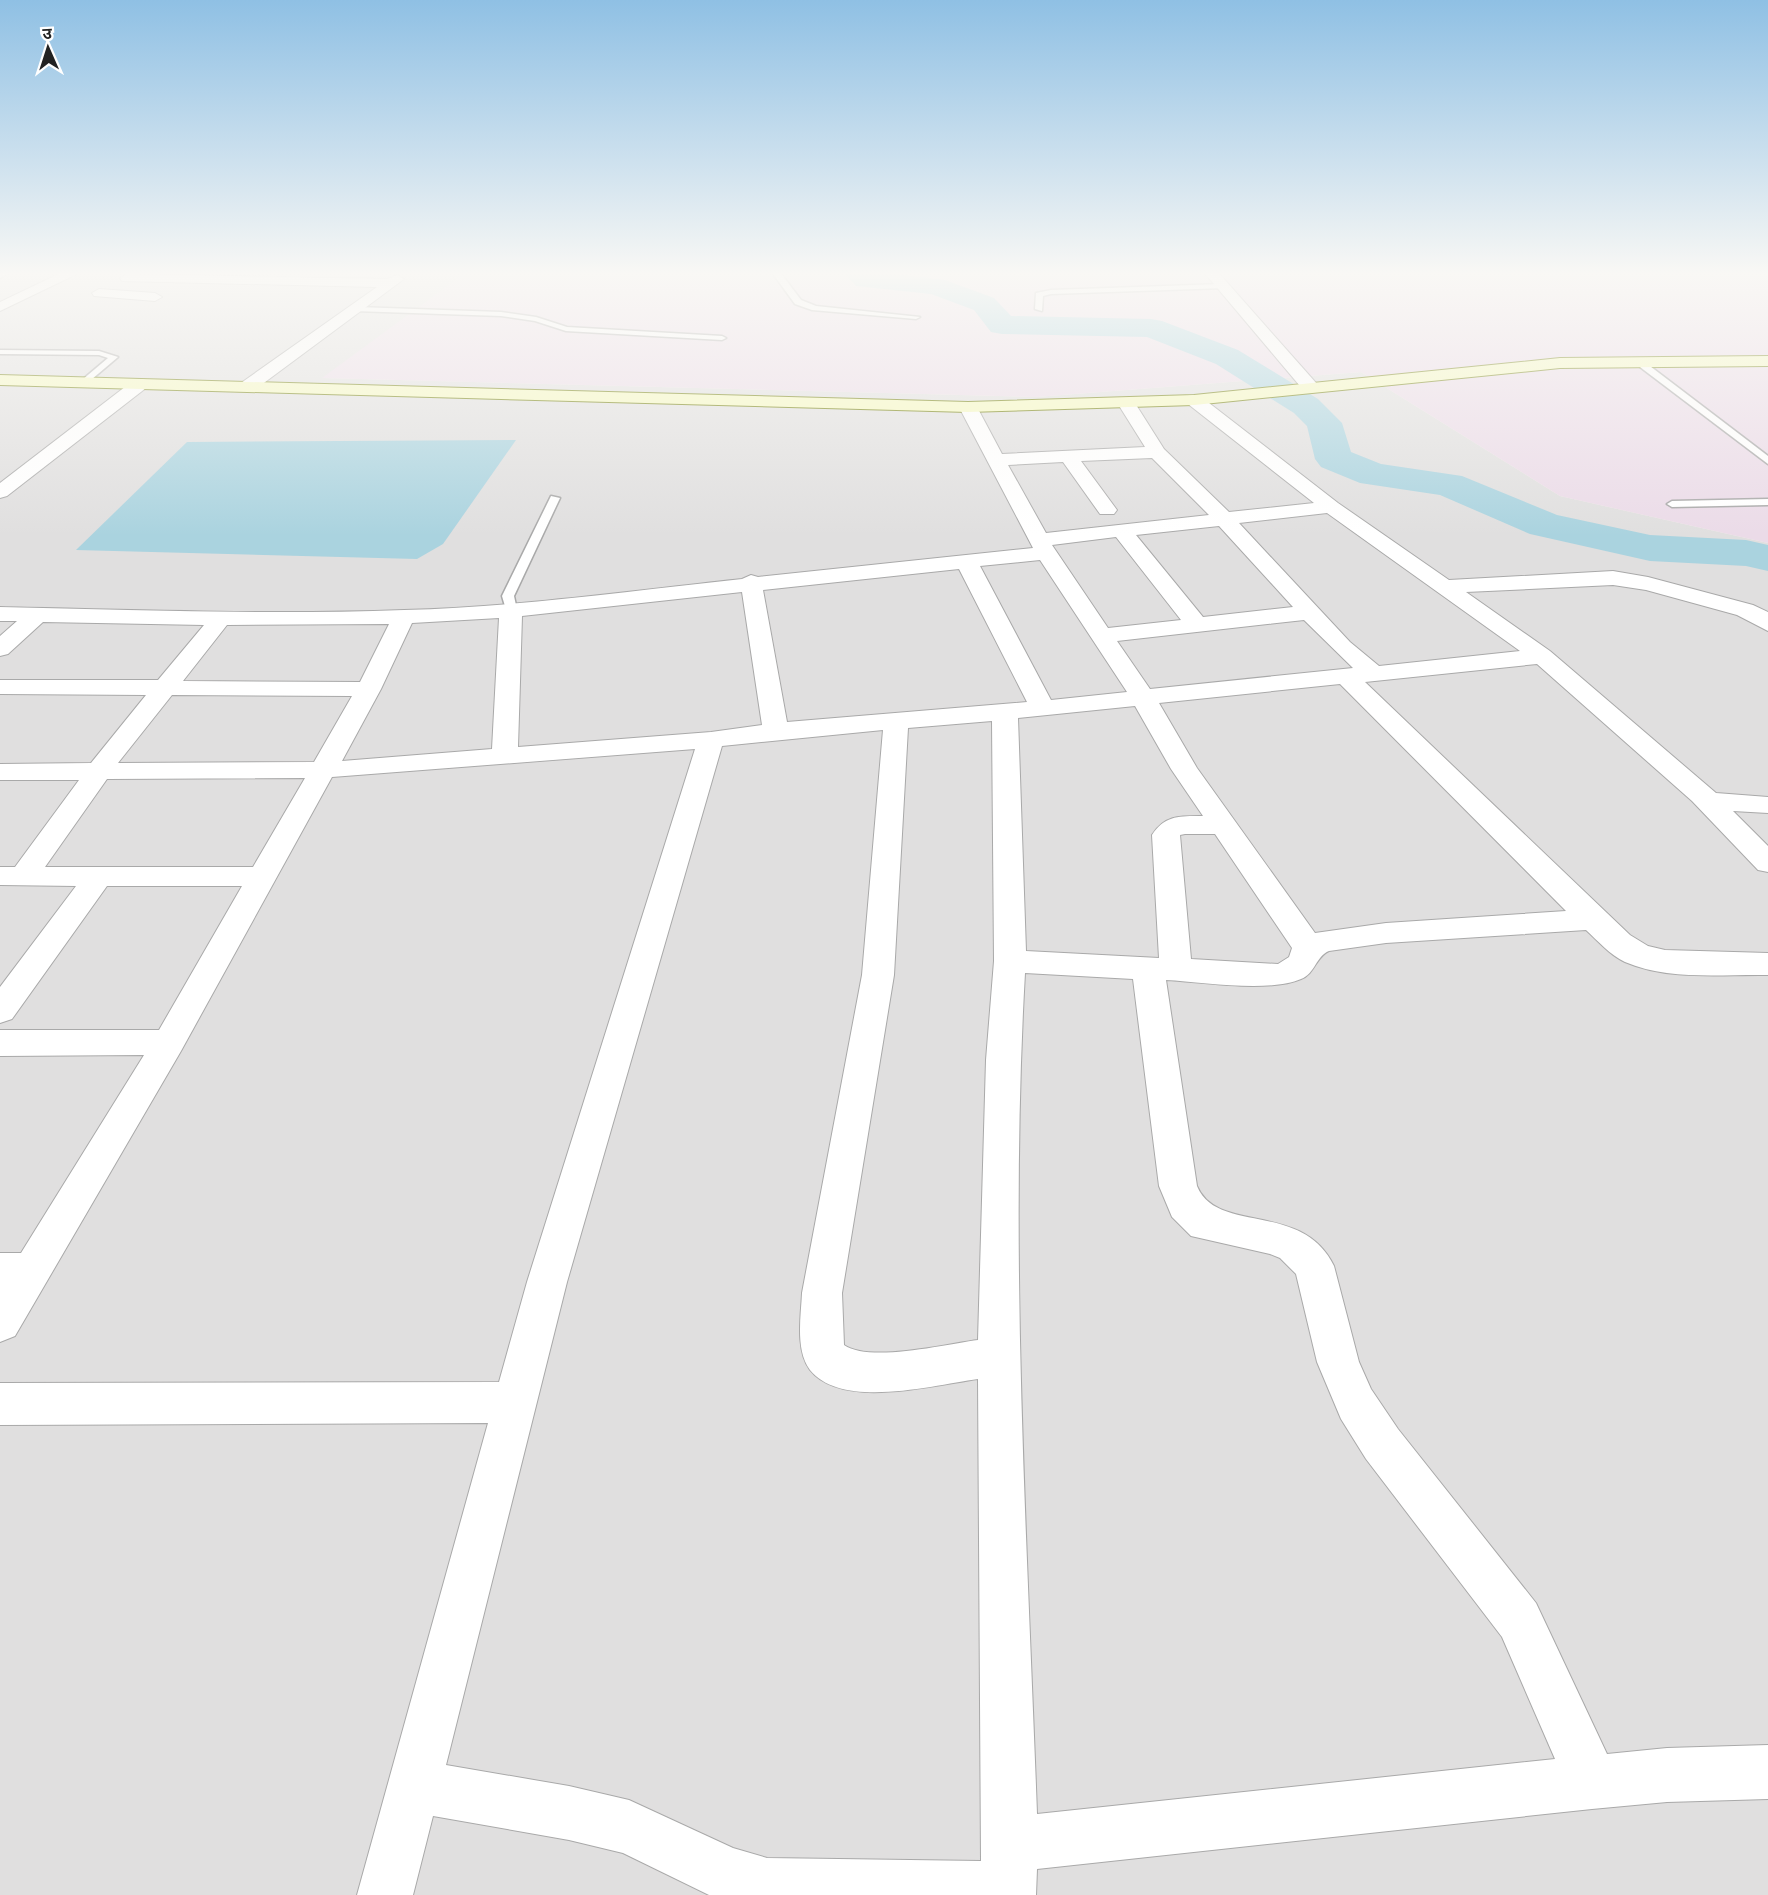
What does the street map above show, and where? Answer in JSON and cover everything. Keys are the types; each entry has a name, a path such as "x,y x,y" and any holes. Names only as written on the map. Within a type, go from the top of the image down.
{"main road":[{"path":"0,380 968,407 1127,404 1194,400 1514,367 1639,362 1768,361"}],"street":[{"path":"247,387 286,359"},
{"path":"1279,359 1302,389"},
{"path":"0,492 140,384"},
{"path":"1194,400 1331,507 1542,657 1708,801 1768,863"},
{"path":"1127,404 1157,452 1225,520 1311,612 1342,647 1359,675 1593,919 1621,945 1638,955 1659,960 1768,964"},
{"path":"968,407 1042,547 1142,696 1184,769 1308,946"},
{"path":"996,460 1157,452"},
{"path":"1068,456 1107,510"},
{"path":"0,614 220,618 404,617 511,610 752,582 966,561 1122,531 1331,507"},
{"path":"1122,531 1197,625"},
{"path":"966,561 1024,710 1003,1059 999,1358 1009,1876"},
{"path":"1444,587 1595,579 1630,580 1745,610 1758,615 1768,624"},
{"path":"752,582 776,731"},
{"path":"505,756 511,610"},
{"path":"1101,636 1311,612"},
{"path":"0,649 39,614"},
{"path":"0,1323 16,1270 169,1041 369,689 404,617"},
{"path":"12,876 220,618"},
{"path":"0,772 323,770 711,740 776,731 1024,710 1142,696 1542,657"},
{"path":"0,687 369,689"},
{"path":"896,720 878,975 822,1293 821,1335 825,1356 846,1371 884,1372 999,1358"},
{"path":"385,1895 550,1271 711,740"},
{"path":"1708,801 1768,805"},
{"path":"1224,825 1182,825 1170,829 1166,836 1162,969 1178,1186 1186,1206 1205,1224 1276,1238 1294,1246 1314,1266 1338,1362 1356,1404 1382,1444 1488,1577 1519,1620 1592,1782"},
{"path":"12,876 261,877"},
{"path":"0,1011 98,877"},
{"path":"1308,946 1326,941 1386,933 1593,919"},
{"path":"1010,961 1278,975 1294,971 1303,964 1308,946"},
{"path":"0,1043 169,1041"},
{"path":"0,1404 516,1402"},
{"path":"414,1786 568,1813 629,1827 726,1874 767,1886 1009,1876 1592,1782 1667,1775 1768,1772"}],"lane":[{"path":"85,382 111,359"},
{"path":"1639,362 1768,461"},
{"path":"511,610 508,596 555,498"},
{"path":"1672,504 1768,502"}],"shaded area":[{"path":"0,359 349,359 324,378 1036,397 1361,372 1560,496 1768,543 1768,1895 0,1895"},
{"path":"347,359 1768,359 1768,543 1560,496 1361,372 1036,397 322,378"}],"water":[{"path":"516,440 443,544 417,559 76,550 187,442"}],"waterway":[{"path":"1231,359 1306,406 1324,423 1334,459 1374,475 1448,484 1545,525 1650,548 1746,553 1768,558"}]}
